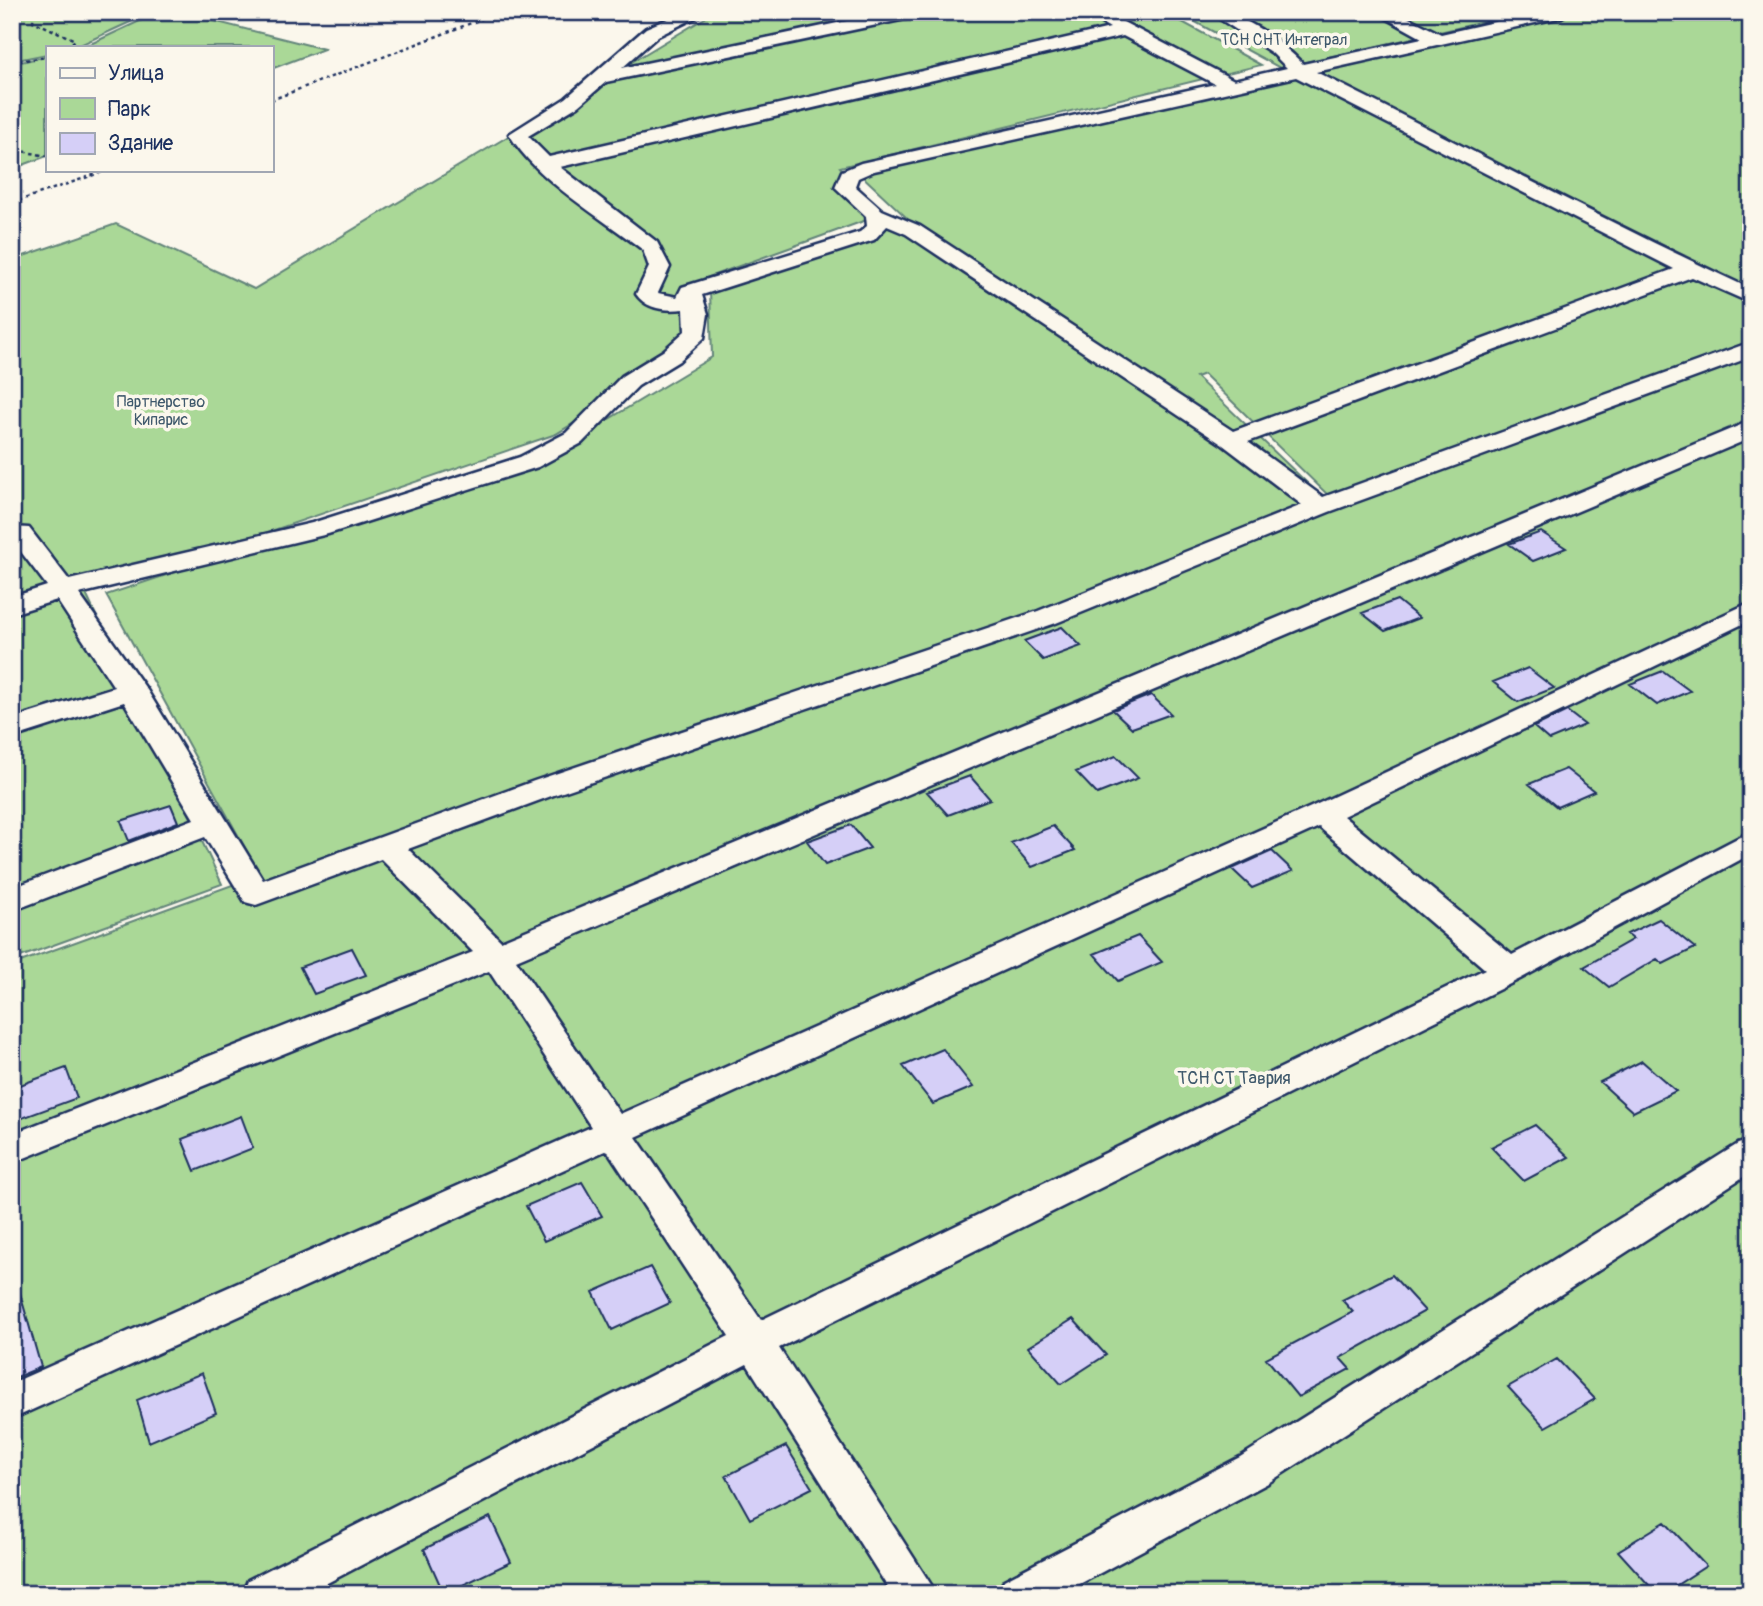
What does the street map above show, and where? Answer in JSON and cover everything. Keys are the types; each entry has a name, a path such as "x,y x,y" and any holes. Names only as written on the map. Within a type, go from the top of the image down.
{"street":[{"path":"690,292 687,302 661,303 650,297 647,289 660,272 660,258 650,246 519,141 518,134 572,102 652,32 699,12"},
{"path":"602,77 915,12"},
{"path":"1091,12 1230,85"},
{"path":"1217,12 1278,50 1301,72 1490,165 1623,237 1751,298"},
{"path":"1383,12 1440,40"},
{"path":"1320,508 1231,440 913,230 875,214 845,187 849,175 1230,85 1301,72 1552,13"},
{"path":"546,164 1125,30"},
{"path":"690,292 867,236 876,229 878,222 875,214"},
{"path":"1231,440 1694,269"},
{"path":"12,606 65,589 319,529 529,463 574,438 630,382 671,356 695,333 697,314 690,292"},
{"path":"20,533 65,589 133,690 257,894 386,846 1047,617 1320,508 1751,349"},
{"path":"12,1149 496,956 1751,429"},
{"path":"12,1402 1322,814 1751,610"},
{"path":"12,729 133,690"},
{"path":"1322,814 1509,971"},
{"path":"12,900 212,823"},
{"path":"263,1594 754,1342 1509,971 1751,841"},
{"path":"386,846 496,956 754,1342 916,1594"},
{"path":"1019,1594 1254,1470 1751,1154"}],"path":[{"path":"34,12 33,21 75,40 69,46"},
{"path":"273,99 500,12"},
{"path":"12,62 46,57"},
{"path":"12,146 16,150 46,156"},
{"path":"12,203 101,172"}],"green space":[{"path":"12,12 152,12 78,46 46,46 46,54 12,61"},
{"path":"159,12 178,12 324,49 273,68 273,46 86,46"},
{"name":"Партнерство Кипарис","path":"715,12 1164,12 1261,65 840,167 883,214 703,279 692,350 556,434 86,594 222,884 12,960 12,260 116,224 254,289"},
{"name":"ТСН СНТ Интеграл","path":"1177,12 1528,12 1280,68"},
{"name":"ТСН СТ Таврия","path":"1543,12 1751,12 1751,1594 12,1594 12,965 260,875 106,595 574,440 712,357 710,289 906,217 857,171","holes":["1204,374 1331,498 1325,500 1196,377"]},
{"path":"46,56 46,156 12,169 12,64"}],"building":[{"path":"1541,532 1566,548 1533,561 1509,544"},
{"path":"1397,600 1419,618 1385,631 1362,613"},
{"path":"1062,627 1081,646 1043,660 1024,641"},
{"path":"1528,668 1554,688 1518,702 1493,682"},
{"path":"1663,671 1690,691 1657,705 1630,684"},
{"path":"1151,695 1171,714 1132,728 1113,710"},
{"path":"1567,711 1585,725 1549,740 1534,727"},
{"path":"1116,756 1138,778 1097,794 1076,772"},
{"path":"1566,769 1594,791 1557,807 1529,784"},
{"path":"970,776 990,799 948,815 927,792"},
{"path":"171,805 178,822 129,841 121,821"},
{"path":"851,825 870,848 825,865 807,841"},
{"path":"1053,826 1075,850 1032,867 1011,843"},
{"path":"1272,851 1293,871 1252,888 1232,869"},
{"path":"1659,919 1695,948 1663,964 1657,959 1609,987 1584,967 1633,939 1627,934"},
{"path":"1138,936 1162,962 1118,981 1094,954"},
{"path":"352,948 366,975 314,994 300,967"},
{"path":"943,1049 973,1087 933,1104 903,1066"},
{"path":"1642,1061 1676,1091 1633,1112 1600,1082"},
{"path":"66,1068 77,1098 17,1120 12,1088"},
{"path":"241,1116 253,1148 195,1171 182,1139"},
{"path":"1535,1125 1569,1157 1524,1181 1491,1147"},
{"path":"582,1182 602,1216 544,1241 526,1206"},
{"path":"650,1267 670,1303 612,1330 593,1292"},
{"path":"1392,1275 1425,1311 1340,1358 1350,1369 1298,1397 1266,1358 1353,1312 1342,1300"},
{"path":"19,1290 41,1367 12,1379 12,1291"},
{"path":"1073,1319 1106,1355 1061,1384 1028,1347"},
{"path":"1557,1359 1595,1399 1545,1427 1508,1387"},
{"path":"202,1373 216,1413 149,1442 137,1400"},
{"path":"786,1446 812,1488 750,1519 726,1476"},
{"path":"490,1517 511,1562 444,1594 424,1549"},
{"path":"1665,1522 1706,1566 1663,1594 1657,1594 1618,1551"}]}
